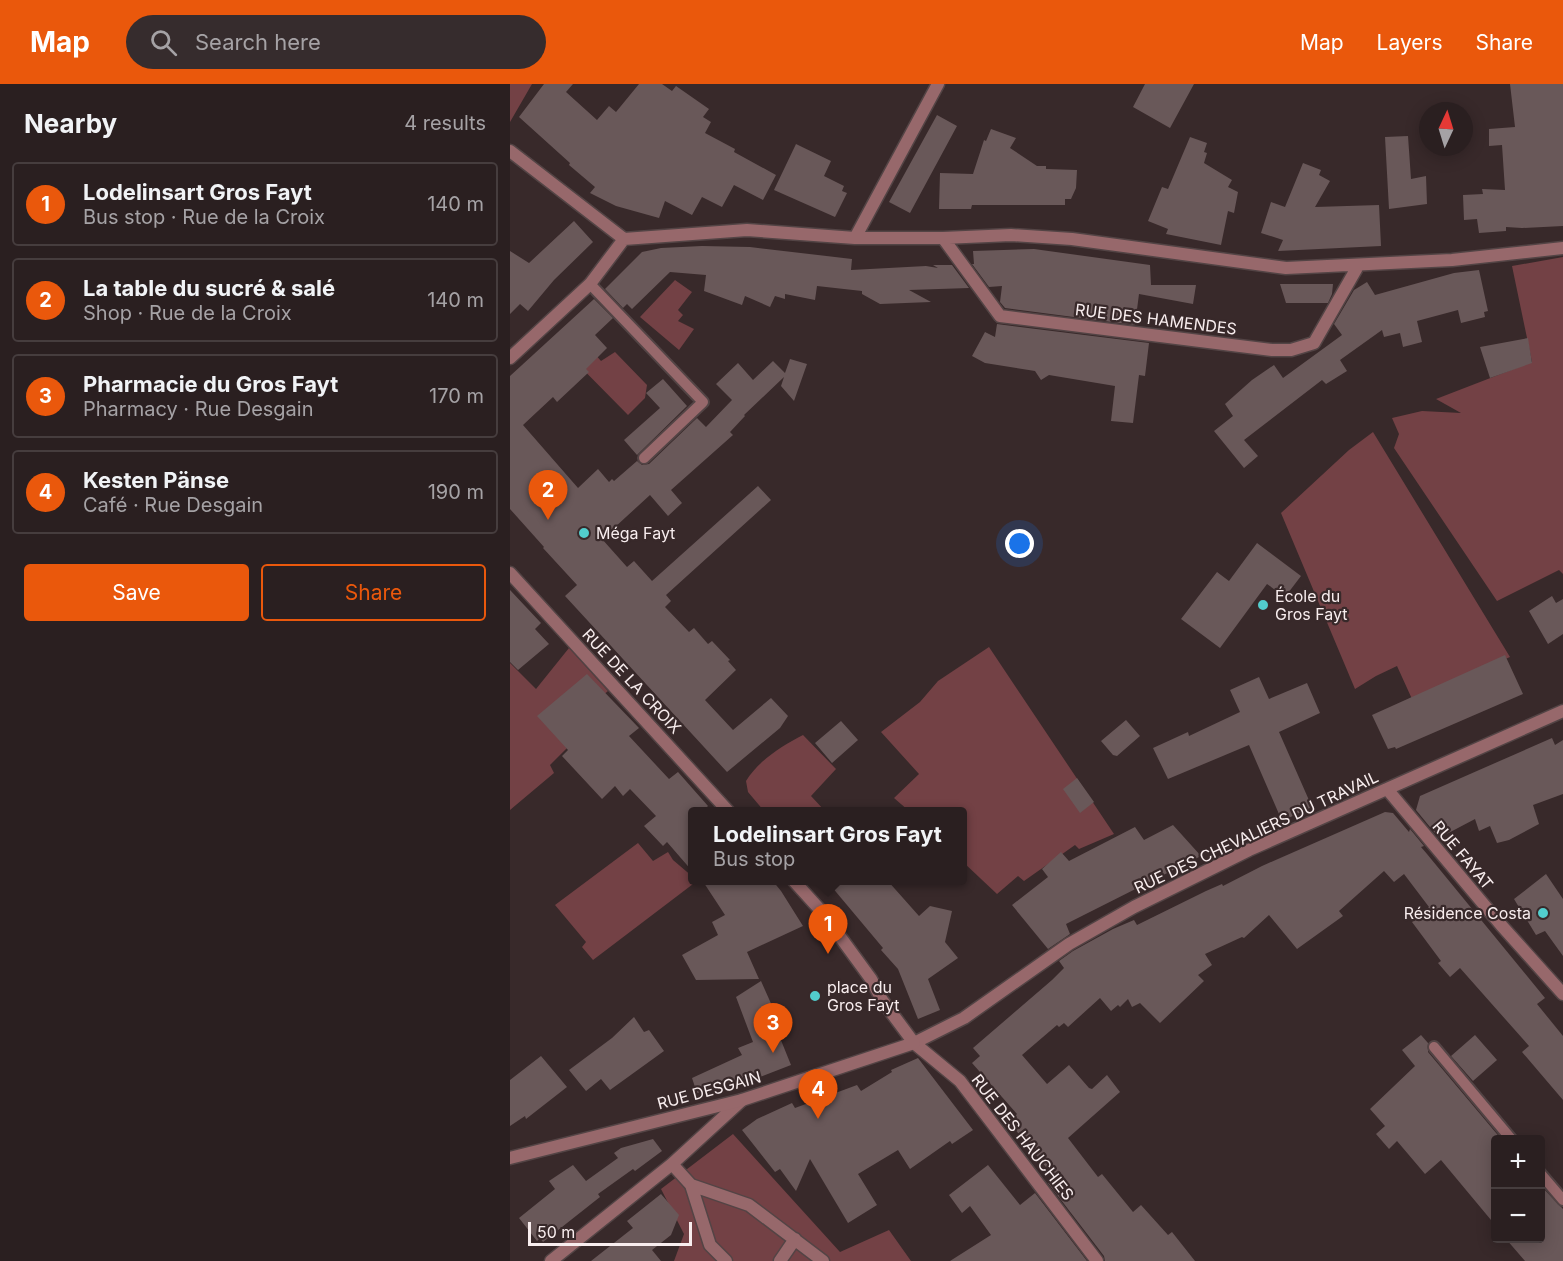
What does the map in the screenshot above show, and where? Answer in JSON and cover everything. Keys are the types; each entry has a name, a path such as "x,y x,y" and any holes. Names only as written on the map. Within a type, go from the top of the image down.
{"street":[{"path":"855,238 938,84"},
{"path":"510,151 624,240 747,231 855,238 1011,235 1072,238 1286,268 1452,260 1563,248"},
{"name":"RUE DES HAMENDES","path":"944,238 1000,316 1272,350 1291,350 1314,343 1358,266"},
{"path":"510,358 590,284 624,240"},
{"name":"RUE DE LA CROIX","path":"510,573 724,807"},
{"name":"RUE DES CHEVALIERS DU TRAVAIL","path":"914,1043 964,1018 1069,944 1134,907 1249,850 1563,711"},
{"name":"RUE FAYAT","path":"1387,789 1501,925 1563,994"},
{"path":"798,885 822,912 914,1043"},
{"name":"RUE DESGAIN","path":"510,1158 742,1100 914,1043"},
{"name":"RUE DES HAUCHIES","path":"914,1043 960,1081 1097,1261"},
{"path":"551,1261 672,1164 742,1100"},
{"path":"672,1164 691,1185 710,1245 726,1261"},
{"path":"691,1185 749,1204 823,1261"},
{"path":"780,1261 795,1239"}],"lane":[{"path":"590,284 703,402 644,458"},
{"path":"1434,1047 1508,1135"},
{"path":"1545,1179 1563,1200"}],"shaded area":[{"path":"510,84 532,84 510,122"},
{"path":"1563,257 1563,574 1559,570 1497,601 1394,448 1399,434 1392,418 1422,411 1461,413 1436,399 1532,362 1512,266"},
{"path":"675,280 692,292 678,310 683,315 678,321 694,329 679,350 640,317"},
{"path":"570,326 601,361 615,352 647,385 645,398 628,415 555,341"},
{"path":"1373,432 1510,657 1412,699 1397,666 1355,689 1281,513 1349,450"},
{"path":"989,647 1114,834 1079,849 1075,845 1024,881 1018,876 997,894 967,866 967,807 904,807 894,798 919,774 881,732 920,702 938,681"},
{"path":"569,648 608,691 557,735 569,746 550,765 554,773 510,810 510,663 536,689"},
{"path":"803,735 836,769 811,796 821,807 761,807 748,792 746,781 751,773 779,749"},
{"path":"638,843 653,861 668,852 673,860 688,873 688,885 692,885 593,960 582,947 586,942 555,905"},
{"path":"733,1134 840,1252 889,1230 911,1261 674,1261 684,1234 661,1189"}],"building":[{"path":"544,84 573,84 566,92 597,120 609,106 616,112 639,84 662,84 672,91 676,86 709,109 703,117 711,122 705,133 776,175 763,200 734,185 722,207 702,197 692,215 665,201 659,218 616,206 590,193 595,187 519,117"},
{"path":"1145,84 1194,84 1170,128 1133,107"},
{"path":"1510,84 1563,84 1563,226 1506,227 1506,231 1479,233 1477,219 1464,220 1463,195 1483,194 1482,189 1505,190 1502,145 1489,146 1489,129 1515,127"},
{"path":"937,115 957,126 910,213 889,202"},
{"path":"991,129 1016,138 1010,148 1037,166 1046,166 1046,169 1077,170 1076,188 1071,199 1065,199 1065,205 972,205 971,209 939,209 940,173 973,174 984,140 986,141"},
{"path":"1408,136 1411,179 1426,176 1427,204 1389,209 1385,137"},
{"path":"1190,137 1207,143 1204,163 1232,180 1228,187 1238,192 1234,213 1228,211 1221,245 1166,234 1168,229 1148,221 1162,187 1168,189"},
{"path":"796,144 831,161 824,176 844,186 842,191 847,193 835,217 774,190"},
{"path":"1303,163 1321,170 1319,175 1330,181 1315,207 1379,205 1381,246 1278,251 1283,240 1261,233 1271,202 1285,207"},
{"path":"574,221 593,242 554,280 528,311 520,304 510,314 510,251 529,263"},
{"path":"750,247 852,259 851,270 926,266 938,268 933,265 952,265 969,288 909,290 931,302 880,304 862,294 862,291 817,286 815,300 785,294 785,299 775,296 770,307 745,296 742,305 704,291 706,275 670,272 632,309 627,304 623,308 605,289 642,252 661,248"},
{"path":"1034,249 1150,265 1151,285 1196,285 1193,304 1139,294 1135,325 1005,308 1000,302 1002,286 989,287 972,264 974,264 973,251"},
{"path":"1479,270 1488,311 1484,312 1485,317 1461,323 1458,310 1417,321 1422,342 1403,347 1400,333 1384,337 1382,330 1340,360 1347,371 1326,384 1322,380 1244,440 1258,456 1244,468 1214,431 1233,416 1225,404 1252,380 1274,365 1283,378 1342,335 1334,324 1354,290 1367,282 1375,295 1454,273"},
{"path":"1280,284 1333,284 1328,303 1286,303"},
{"path":"594,299 613,318 595,335 607,348 586,369 589,372 557,402 553,397 523,425 578,488 598,469 609,482 612,479 614,481 637,461 642,465 649,464 697,418 706,427 732,400 716,384 738,363 753,380 773,361 785,373 790,359 807,364 794,401 781,386 784,377 744,415 730,432 733,435 671,490 682,503 668,516 650,495 602,539 627,567 634,561 652,581 758,486 771,500 666,595 671,601 665,607 689,632 694,628 708,644 712,641 736,670 705,700 733,730 771,698 788,716 780,728 727,772 565,596 577,585 510,509 510,376"},
{"path":"997,324 1149,343 1145,376 1139,375 1133,423 1111,421 1115,386 1049,375 1041,380 1035,371 985,363 972,356 985,332 995,337"},
{"path":"1528,338 1532,363 1490,378 1480,347"},
{"path":"663,379 687,406 637,455 624,440 660,408 646,393"},
{"path":"1257,543 1301,576 1285,597 1267,584 1220,648 1181,619 1217,572 1229,581"},
{"path":"510,590 541,623 535,629 549,644 518,670 510,662"},
{"path":"1552,596 1556,603 1563,599 1563,634 1548,644 1529,611"},
{"path":"1505,655 1523,694 1396,749 1395,747 1388,749 1372,715"},
{"path":"587,674 639,728 629,736 669,779 678,772 708,806 688,807 688,866 667,842 663,846 644,826 656,816 630,789 623,796 615,786 602,799 562,756 568,750 537,716"},
{"path":"1259,677 1269,699 1307,683 1320,713 1279,732 1312,807 1282,821 1249,745 1168,779 1153,748 1188,732 1189,736 1240,712 1230,690"},
{"path":"1126,720 1140,736 1117,756 1113,755 1101,741"},
{"path":"841,721 858,740 832,763 815,743"},
{"path":"1552,738 1555,745 1563,740 1563,794 1533,805 1539,824 1509,840 1497,843 1490,826 1479,831 1475,819 1439,838 1416,810 1420,796"},
{"path":"1077,778 1094,802 1080,813 1063,789"},
{"path":"1385,812 1393,813 1409,832 1410,829 1424,846 1421,847 1545,998 1537,1004 1563,1036 1563,1100 1522,1052 1529,1046 1460,968 1450,977 1438,963 1441,961 1412,922 1429,907 1404,874 1394,882 1384,871 1339,911 1343,916 1297,949 1269,915 1244,938 1205,954 1212,965 1198,975 1204,981 1160,1023 1140,1003 1132,1007 1128,999 1120,1007 1118,1005 1111,1011 1100,998 1068,1027 1064,1023 1059,1027 1057,1025 1022,1055 1047,1084 1069,1065 1092,1089 1107,1075 1120,1092 1068,1138 1098,1177 1102,1174 1133,1212 1141,1205 1168,1235 1172,1232 1195,1261 1105,1261 1104,1256 1048,1183 1054,1177 1009,1122 1017,1114 972,1063 980,1056 973,1048 1052,980 1064,968 1059,961 1073,951 1113,929 1134,920 1137,925 1206,891 1222,884 1223,886 1262,866"},
{"path":"1173,825 1201,856 1066,924 1070,934 1048,949 1012,905 1048,877 1042,869 1061,852 1069,861 1135,827 1144,840"},
{"name":"Résidence Costa","path":"1546,874 1563,899 1563,956 1545,931 1536,935 1514,899"},
{"path":"705,885 776,885 803,926 747,952 759,979 696,980 682,955 718,935 712,922 725,915"},
{"path":"830,885 891,885 919,916 930,906 952,911 945,942 958,958 928,979 940,1010 918,1019 898,969 881,950 883,948"},
{"path":"761,981 777,1017 772,1018 791,1065 752,1080 697,1093 692,1078 742,1055 738,1048 753,1042 736,997"},
{"path":"634,1017 644,1032 649,1030 664,1051 610,1090 601,1079 586,1091 569,1070 612,1038"},
{"path":"1421,1035 1428,1043 1428,1052 1498,1135 1491,1135 1491,1220 1441,1160 1425,1174 1397,1141 1389,1149 1376,1134 1385,1126 1370,1109 1415,1066 1402,1050"},
{"path":"1475,1035 1497,1060 1473,1081 1451,1056"},
{"path":"541,1056 567,1087 526,1119 525,1116 510,1126 510,1080"},
{"path":"918,1058 973,1130 952,1144 950,1141 910,1169 898,1150 858,1174 877,1205 848,1223 810,1159 796,1191 780,1169 775,1172 742,1130 757,1119 792,1103 795,1108 857,1085 861,1091 892,1072 891,1070"},
{"path":"653,1139 662,1151 598,1194 600,1197 543,1242 540,1238 537,1241 519,1218 555,1189 549,1181 573,1165 586,1181 618,1158 614,1153 621,1148"},
{"path":"988,1165 1020,1205 1035,1193 1087,1261 950,1261 991,1235 970,1206 962,1213 949,1195"},
{"path":"1545,1190 1563,1209 1563,1261 1525,1261 1509,1243 1545,1243"},
{"path":"661,1194 679,1215 671,1235 652,1250 661,1261 591,1261 633,1228 627,1221"}],"place":[{"name":"La table du sucré & salé","path":"548,520"},
{"name":"Méga Fayt","path":"584,533"},
{"name":"École du Gros Fayt","path":"1263,605"},
{"name":"Résidence Costa","path":"1543,913"},
{"name":"Lodelinsart Gros Fayt","path":"828,954"},
{"name":"place du Gros Fayt","path":"815,996"},
{"name":"Pharmacie du Gros Fayt","path":"773,1053"},
{"name":"Kesten Pänse","path":"818,1119"}]}
